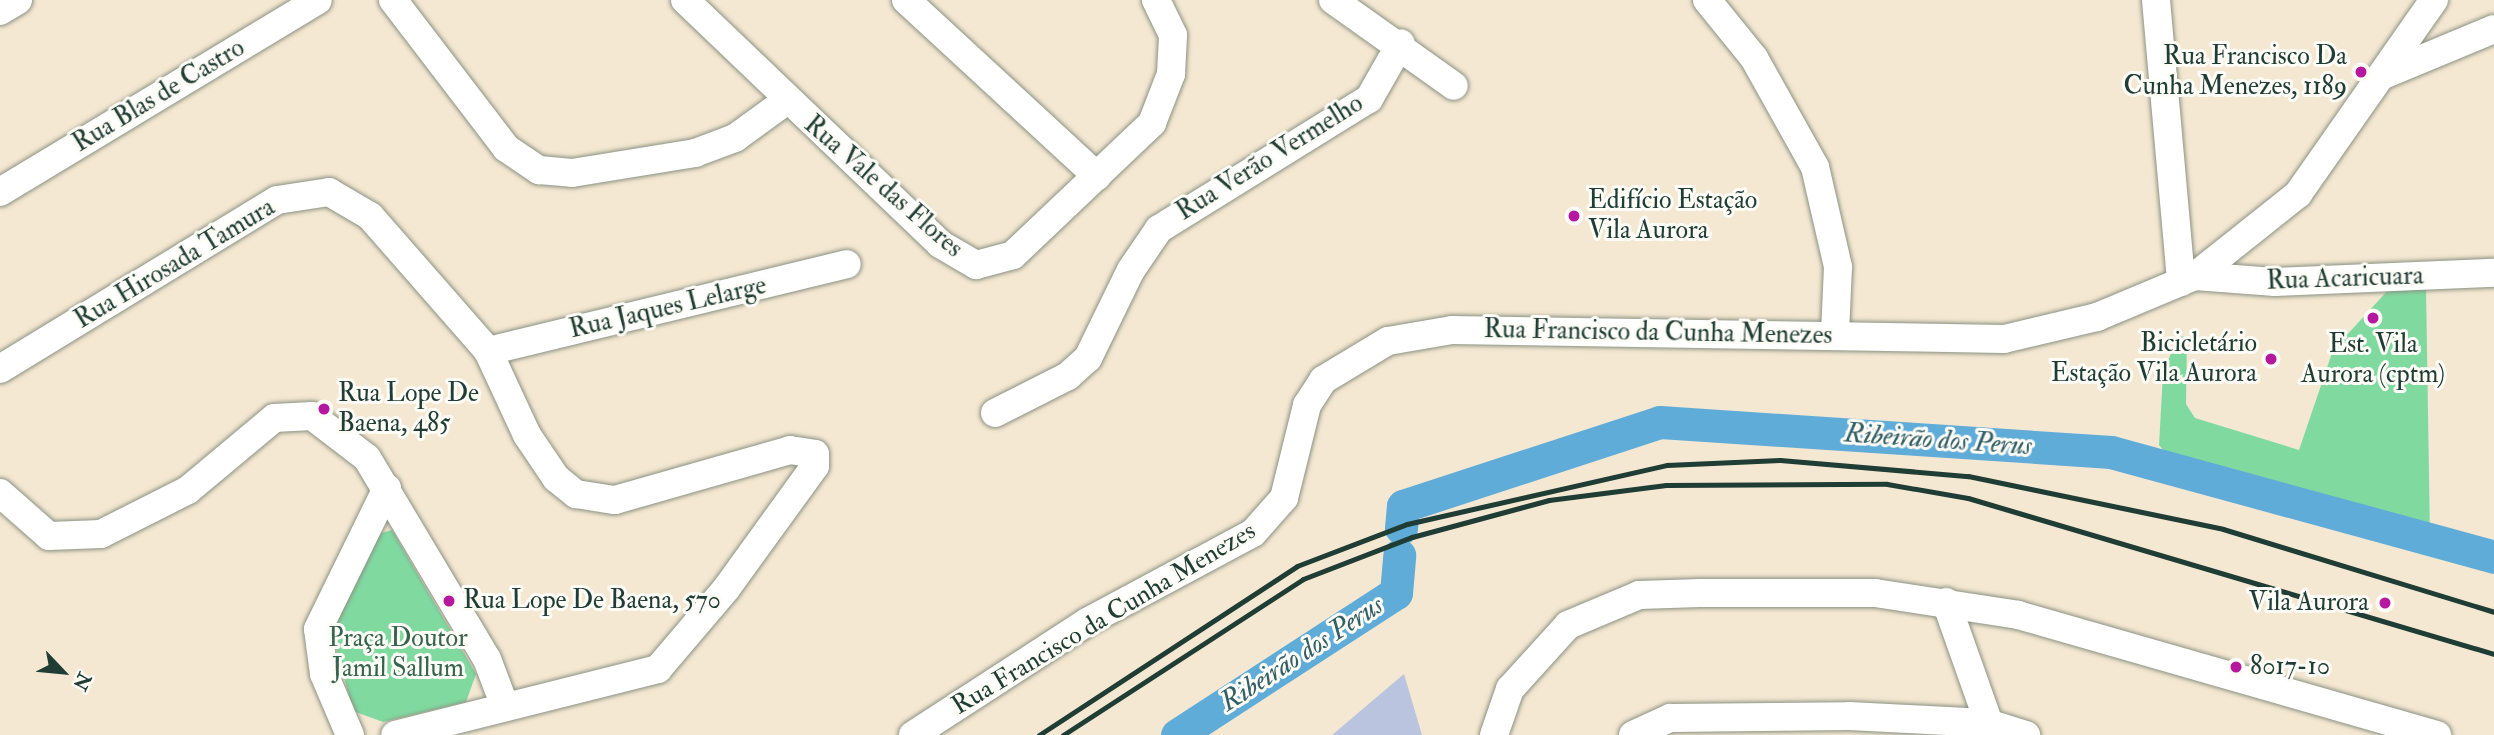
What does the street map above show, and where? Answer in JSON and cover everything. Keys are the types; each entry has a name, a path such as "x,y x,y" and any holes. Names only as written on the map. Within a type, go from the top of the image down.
{"street":[{"path":"0,11 18,0"},
{"name":"Rua Blas de Castro","path":"0,192 318,0"},
{"path":"393,0 506,148 539,170 580,172 695,153 735,138 786,101"},
{"name":"Rua Vale das Flores","path":"685,0 786,101 940,244 976,265 1013,255 1152,123 1171,74 1173,35 1156,0"},
{"path":"906,0 1097,176"},
{"path":"1333,0 1401,44 1454,86"},
{"path":"1707,0 1767,79 1815,167 1838,267 1835,334"},
{"path":"2156,0 2188,279"},
{"name":"Rua Francisco da Cunha Menezes","path":"913,735 1087,622 1253,533 1284,498 1307,405 1323,380 1388,341 1452,330 1835,334 2004,339 2097,317 2188,279 2298,194 2434,0"},
{"path":"2381,76 2494,29"},
{"name":"Rua Verão Vermelho","path":"995,413 1068,376 1088,358 1130,270 1159,229 1369,100 1401,44"},
{"name":"Rua Hirosada Tamura","path":"0,369 251,214 313,192 344,196 360,206 488,351 527,435 556,478 589,499 615,500 790,450 814,454 816,466 684,643 649,673 505,704"},
{"name":"Rua Jaques Lelarge","path":"488,351 847,264"},
{"name":"Rua Acaricuara","path":"2188,279 2275,282 2494,273"},
{"path":"0,493 49,536 101,534 188,490 274,418 302,412 350,440 387,488 487,659 505,704 396,735"},
{"path":"350,735 324,674 318,629 387,488"},
{"path":"1494,735 1510,689 1539,651 1605,604 1639,595 1700,593 1875,593 2018,615 2437,735"},
{"path":"1946,602 1990,729"},
{"path":"1633,735 1670,718 1899,716 2026,735"}],"shaded area":[{"path":"1404,674 1422,735 1332,735"}],"green space":[{"path":"2426,285 2430,537 2167,455 2159,445 2163,373 2178,336 2187,337 2186,404 2195,418 2299,450 2333,350 2390,288"},
{"name":"Praça Doutor Jamil Sallum","path":"392,530 476,674 466,702 383,722 353,711 334,639 338,615 371,548 381,533"}],"waterway":[{"name":"Ribeirão dos Perus","path":"1401,528 1403,506 1660,422 2111,452 2494,557"},
{"name":"Ribeirão dos Perus","path":"1177,735 1396,593 1399,555"}],"railway":[{"path":"1039,735 1297,566 1407,524 1667,465 1780,460 1968,476 2223,529 2494,612"},
{"path":"1063,735 1303,579 1412,537 1549,500 1666,485 1887,484 1968,498 2494,654"}],"place":[{"name":"Rua Francisco Da Cunha Menezes, 1189","path":"2361,72"},
{"name":"Edifício Estação Vila Aurora","path":"1574,216"},
{"name":"Est. Vila Aurora (cptm)","path":"2373,318"},
{"name":"Bicicletário Estação Vila Aurora","path":"2271,359"},
{"name":"Rua Lope De Baena, 485","path":"324,409"},
{"name":"Rua Lope De Baena, 570","path":"449,601"},
{"name":"Vila Aurora","path":"2385,603"},
{"name":"8017-10","path":"2236,667"}]}
